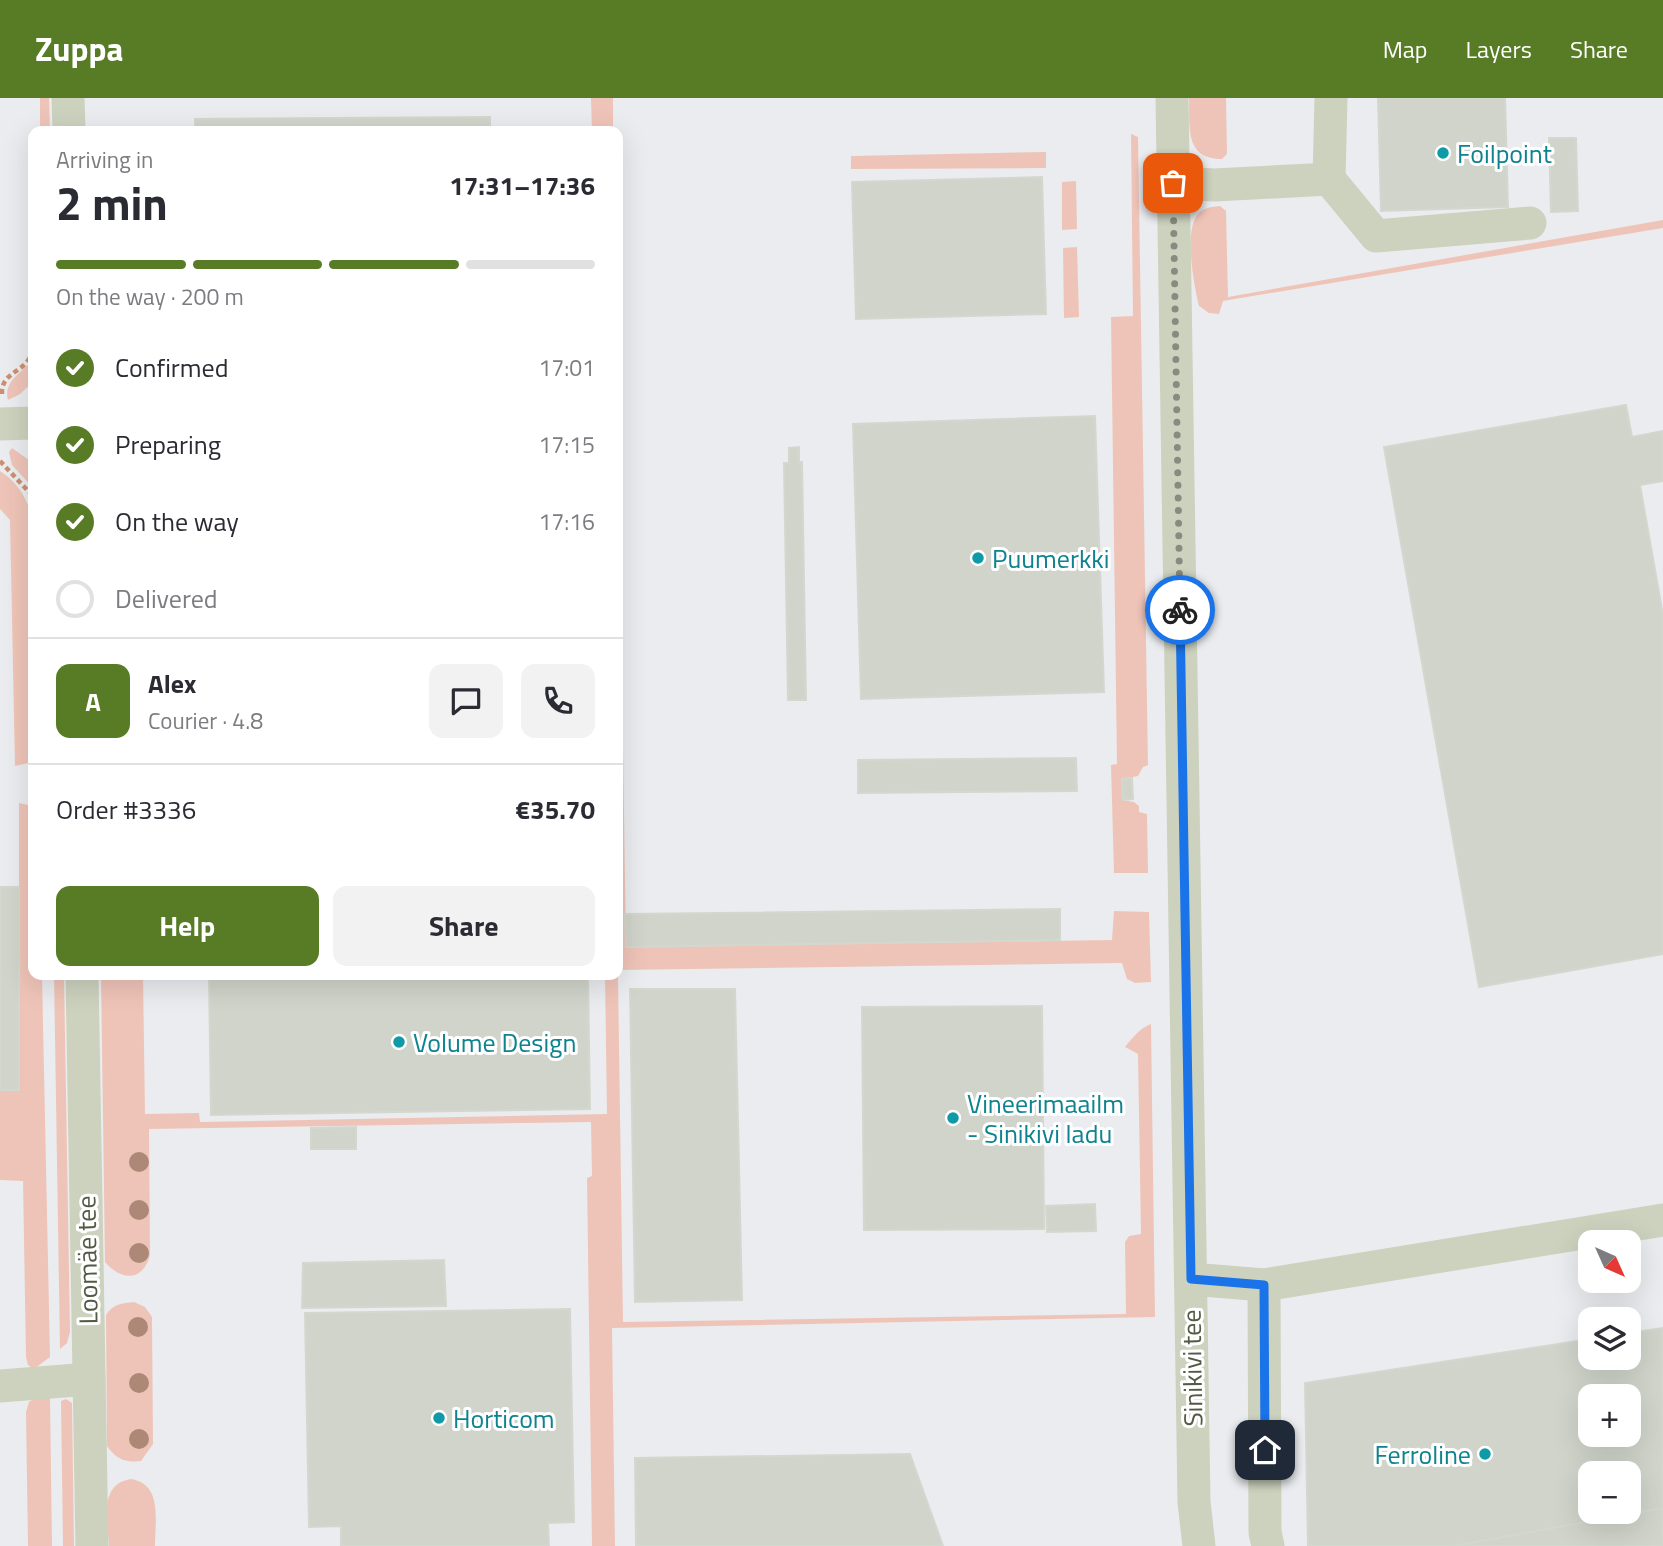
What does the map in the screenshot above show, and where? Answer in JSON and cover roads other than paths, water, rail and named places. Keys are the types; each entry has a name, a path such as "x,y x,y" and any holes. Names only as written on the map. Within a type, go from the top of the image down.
{"street":[{"path":"68,98 69,126"},
{"name":"Sinikivi tee","path":"1172,98 1194,1502 1199,1546"},
{"path":"1331,98 1329,179 1376,236 1530,222"},
{"path":"1173,183 1214,185 1329,179"},
{"path":"0,424 28,423"},
{"name":"Loomäe tee","path":"82,980 92,1546"},
{"path":"1191,1279 1264,1285 1663,1220"},
{"path":"1264,1285 1265,1532 1268,1546"},
{"path":"0,1386 89,1379"}],"place":[{"name":"Foilpoint","path":"1443,153"},
{"name":"Puumerkki","path":"978,558"},
{"name":"Volume Design","path":"399,1042"},
{"name":"Vineerimaailm - Sinikivi ladu","path":"953,1118"},
{"name":"Horticom","path":"439,1418"},
{"name":"Ferroline","path":"1485,1454"}]}
